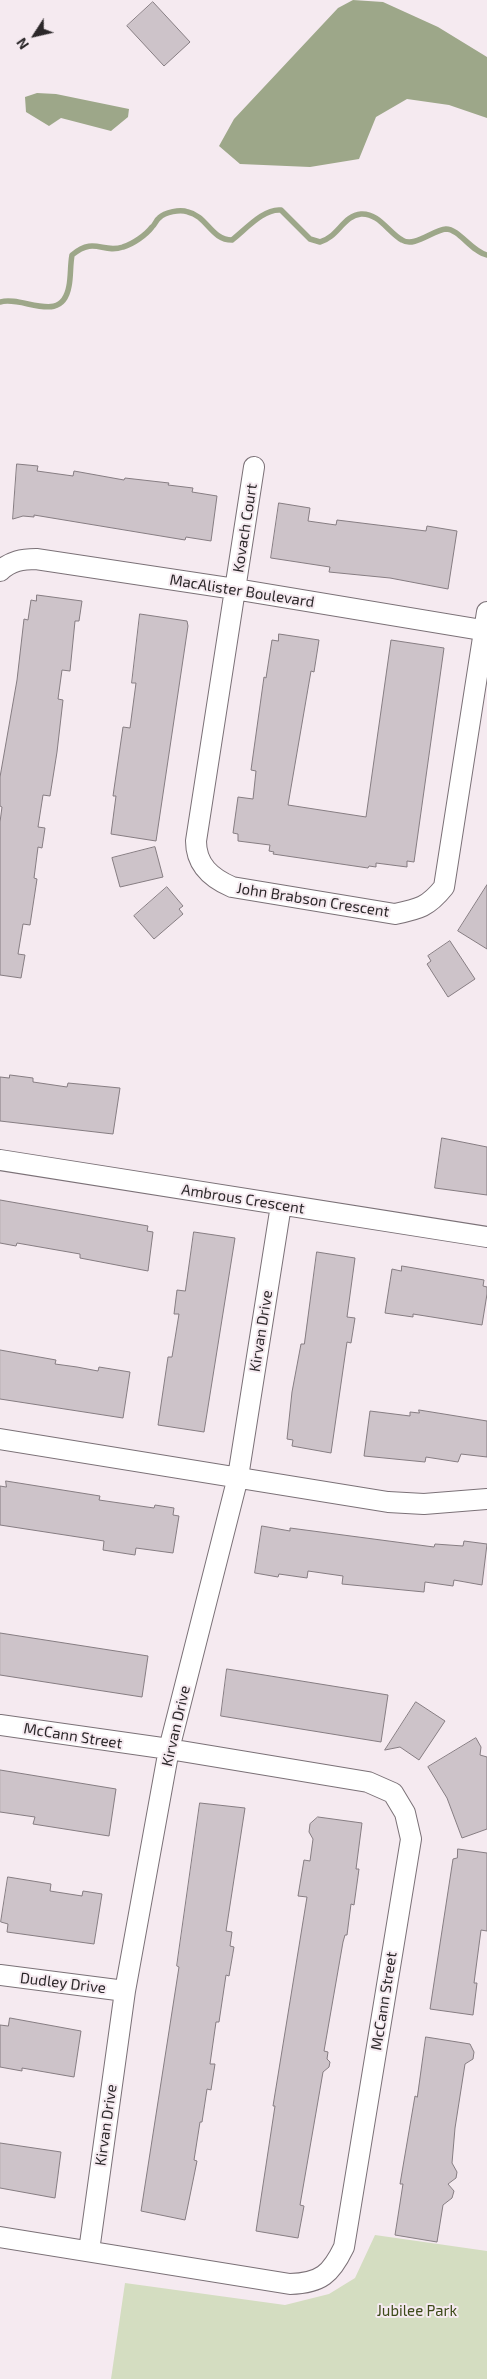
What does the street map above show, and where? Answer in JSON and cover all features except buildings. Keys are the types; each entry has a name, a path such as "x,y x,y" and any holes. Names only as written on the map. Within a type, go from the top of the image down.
{"street":[{"name":"Kovach Court","path":"235,589 254,466"},
{"name":"MacAlister Boulevard","path":"0,571 20,559 36,558 486,625"},
{"name":"John Brabson Crescent","path":"235,589 196,841 196,852 201,864 218,881 232,887 394,914 418,909 433,901 444,887 486,625"},
{"name":"Ambrous Crescent","path":"0,1160 281,1206 487,1237"},
{"name":"Kirvan Drive","path":"89,2251 125,1991 169,1749 238,1477 281,1206"},
{"path":"0,1439 388,1502 424,1504 487,1499"},
{"name":"McCann Street","path":"0,1725 169,1749 368,1782 393,1793 405,1813 411,1839 344,2247 335,2266 321,2278 304,2284 290,2284 0,2237"},
{"name":"Dudley Drive","path":"0,1975 125,1991"}],"green space":[{"name":"Jubilee Park","path":"375,2235 487,2251 487,2379 111,2379 125,2283 285,2305 329,2294 355,2278"}],"shaded area":[{"path":"353,0 383,2 438,27 487,57 487,118 449,105 407,99 376,117 359,159 310,167 240,164 219,146 234,119 338,8"},
{"path":"37,93 56,94 129,109 128,117 111,131 61,118 49,126 26,112 25,97"}],"waterway":[{"path":"0,302 20,302 50,307 58,304 65,298 69,286 72,255 80,249 93,246 109,249 127,246 146,233 162,216 177,211 194,214 219,236 232,240 261,216 268,212 281,210 310,239 320,242 326,240 350,218 361,214 378,220 397,237 407,242 418,240 441,230 451,230 476,250 487,255"}]}
